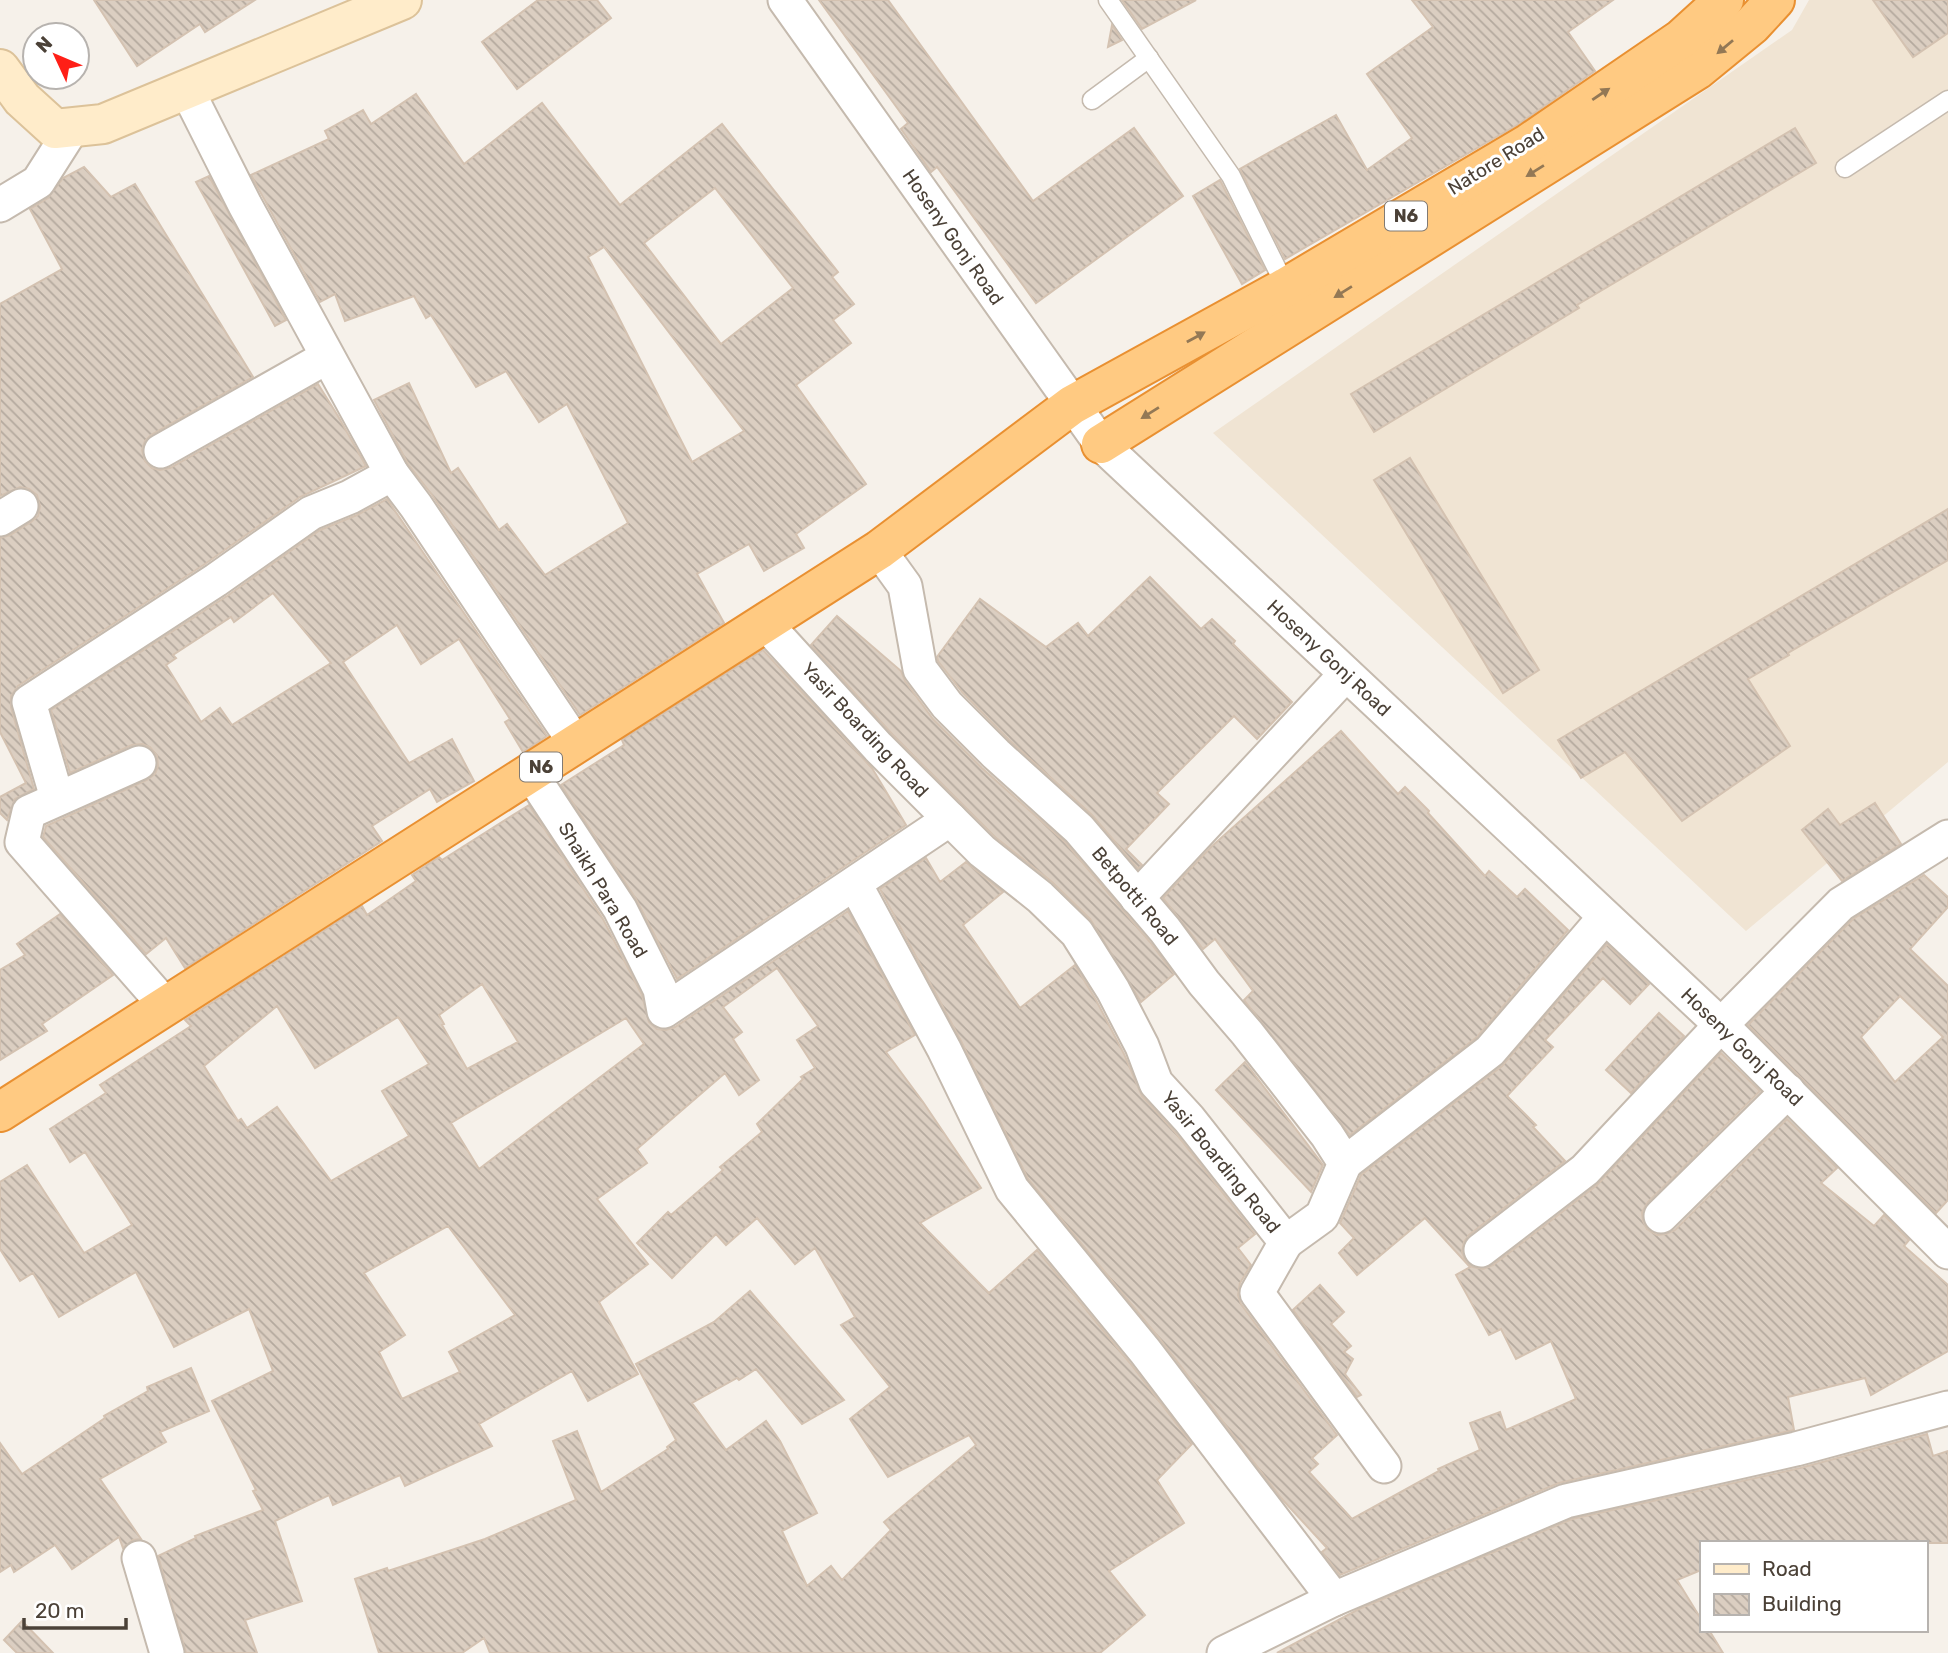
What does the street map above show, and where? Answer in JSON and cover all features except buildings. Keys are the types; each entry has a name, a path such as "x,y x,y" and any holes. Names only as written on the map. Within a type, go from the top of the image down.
{"highway":[{"name":"Natore Road","path":"1072,405 1286,287 1528,143 1681,39 1724,0"},
{"path":"1101,444 1697,70 1752,25 1775,0"},
{"name":"N6","path":"0,1112 879,550 1072,405"}],"main road":[{"path":"0,69 22,99 55,128 103,124 402,0"}],"street":[{"name":"Hoseny Gonj Road","path":"785,0 1101,444 1721,1025 1948,1252"},
{"path":"187,90 245,205 392,474 576,744"},
{"path":"0,205 38,182 74,127"},
{"path":"162,451 327,357"},
{"path":"57,798 29,702 216,580 311,513 350,497 392,474"},
{"name":"Betpotti Road","path":"879,550 905,586 920,669 947,705 1079,829 1277,1070 1345,1163"},
{"name":"Yasir Boarding Road","path":"765,623 878,747 982,851 1040,897 1077,933 1113,990 1142,1046 1156,1083 1189,1119 1286,1241 1257,1293 1384,1466"},
{"path":"1137,898 1346,674"},
{"path":"139,763 29,811 22,842 165,1005"},
{"name":"Shaikh Para Road","path":"530,774 620,909 660,989 664,1011 855,884"},
{"path":"950,819 855,884 944,1049 1012,1189 1145,1351 1334,1599"},
{"path":"1480,1250 1585,1170 1721,1025 1841,904 1948,837"},
{"path":"1286,1241 1322,1216 1345,1163 1490,1051 1605,917"},
{"path":"1661,1216 1787,1091"},
{"path":"1224,1653 1334,1599 1566,1501 1796,1449 1948,1408"},
{"path":"139,1558 167,1653"}],"lane":[{"path":"1108,0 1231,176 1286,287"},
{"path":"1093,100 1149,58"},
{"path":"1844,168 1948,100"}],"shaded area":[{"path":"1809,0 1948,0 1948,762 1746,931 1213,433 1792,30"}]}
